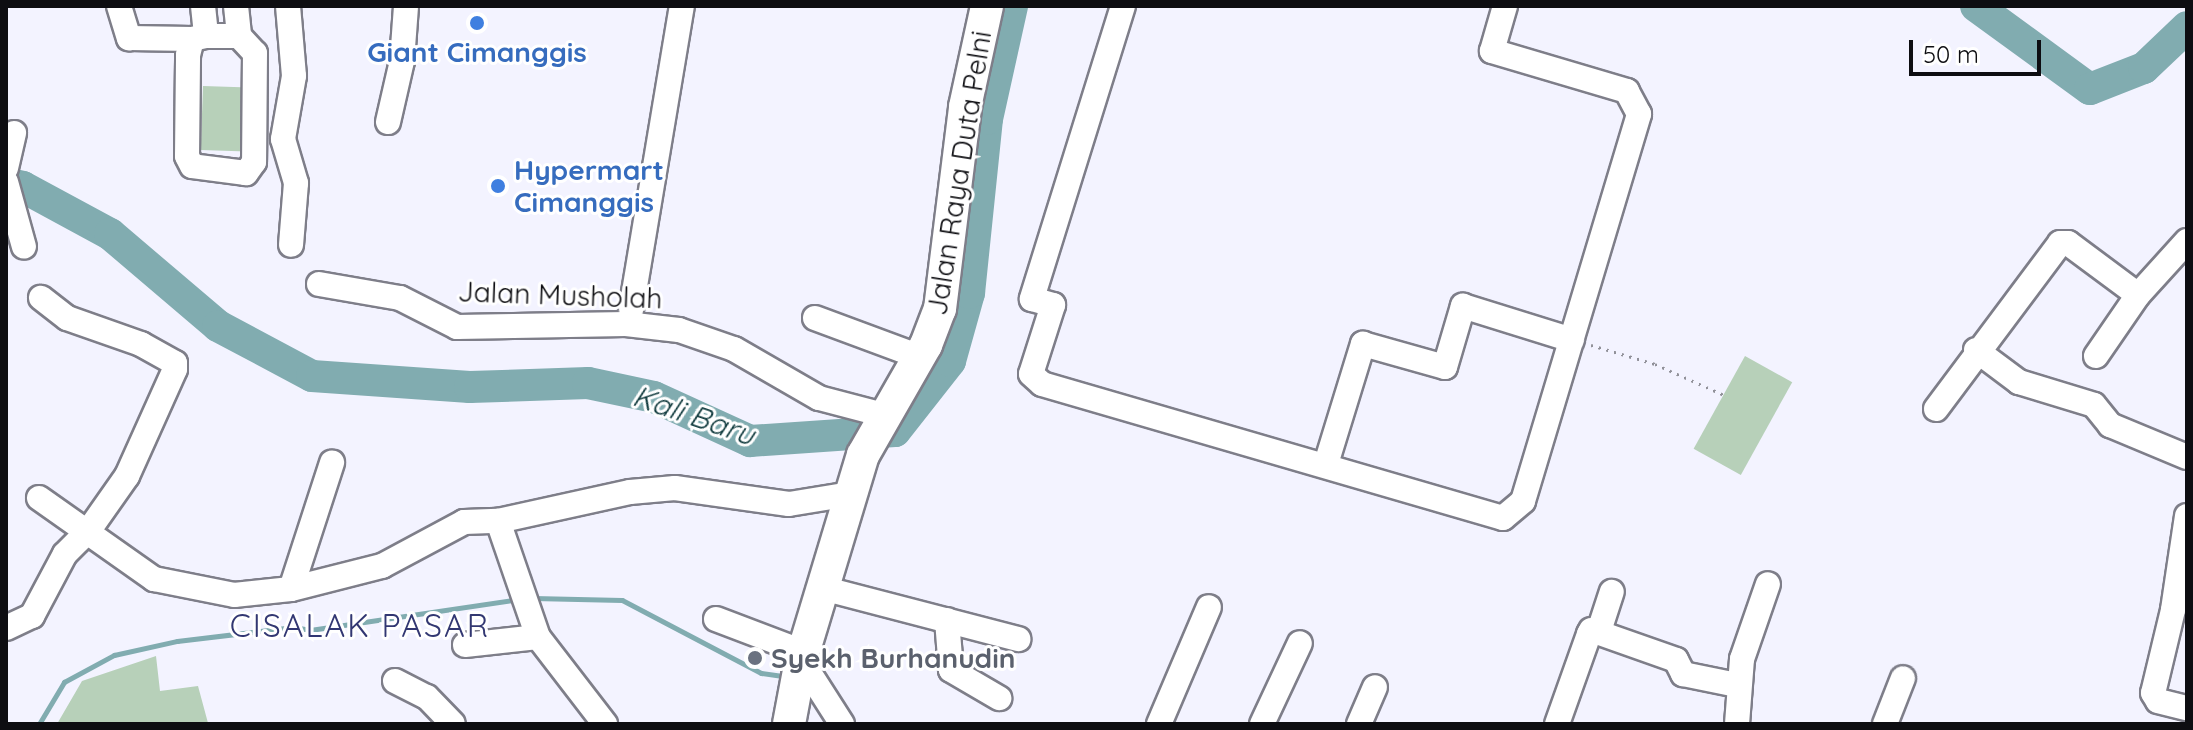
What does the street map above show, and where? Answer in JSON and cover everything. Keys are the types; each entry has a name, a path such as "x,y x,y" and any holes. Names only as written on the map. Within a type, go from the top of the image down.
{"main road":[{"name":"Jalan Raya Duta Pelni","path":"790,712 801,660 863,455 933,329 947,279 965,107 987,6"}],"street":[{"path":"203,6 187,156 192,166 246,173 254,162 256,61 239,36 236,6"},
{"path":"288,6 294,76 283,148 296,178 291,245"},
{"path":"388,122 402,61 406,6"},
{"path":"631,310 682,6"},
{"path":"1123,6 1032,299 1053,305 1031,374 1042,384 1326,464 1503,518 1515,513 1523,501 1639,114 1627,91 1492,51 1505,6"},
{"path":"120,12 129,38 239,36"},
{"path":"6,168 14,133"},
{"path":"8,192 24,247"},
{"path":"2096,356 2138,295 2187,241"},
{"path":"1936,409 1976,350 2060,243 2068,243 2138,295"},
{"name":"Jalan Musholah","path":"319,284 400,298 457,327 626,324 679,330 734,349 819,398 882,419"},
{"path":"6,628 32,616 65,554 89,530 141,451 175,363 118,332 67,318 41,298"},
{"path":"1326,464 1363,344 1445,367 1463,306 1572,340"},
{"path":"815,318 918,356"},
{"path":"1976,350 2019,382 2094,405 2110,425 2187,457"},
{"path":"291,589 332,463"},
{"path":"39,498 89,530 98,542 170,585 234,595 291,589 406,558 464,522 498,521 656,488 769,503 850,494"},
{"path":"2187,516 2173,610 2153,693 2158,701 2187,708"},
{"path":"498,521 514,559 538,637 605,724"},
{"path":"1737,724 1737,685 1768,584"},
{"path":"822,588 1018,639"},
{"path":"1591,630 1600,628 1612,592"},
{"path":"1159,724 1209,607"},
{"path":"716,619 801,660 842,724"},
{"path":"947,620 951,670 999,698"},
{"path":"1591,630 1676,660 1683,674 1737,685"},
{"path":"1557,724 1591,630"},
{"path":"465,645 538,637"},
{"path":"1262,724 1300,643"},
{"path":"1885,724 1903,678"},
{"path":"395,681 427,697 453,724"},
{"path":"1359,724 1375,687"}],"path":[{"path":"1572,340 1655,364 1724,395"}],"green space":[{"path":"203,86 249,88 247,152 201,150"},
{"path":"1745,356 1792,382 1741,475 1694,449"},
{"path":"156,656 160,691 198,686 208,723 57,724 82,681"}],"waterway":[{"name":"Kali Baru","path":"6,183 23,187 110,234 218,326 312,376 470,387 588,383 654,397 750,441 895,431 950,361 969,293 987,119 1012,6"},
{"name":"Kali Baru","path":"1976,6 2090,89 2144,68 2187,27"},
{"path":"533,598 622,600 761,673 788,677"},
{"path":"39,724 64,682 114,655 177,641 294,627 310,630 519,599"}],"place":[{"name":"Giant Cimanggis","path":"477,23"},
{"name":"Hypermart Cimanggis","path":"498,186"},
{"name":"Syekh Burhanudin","path":"755,658"}],"district":[{"name":"CISALAK PASAR","path":"360,625"}]}
